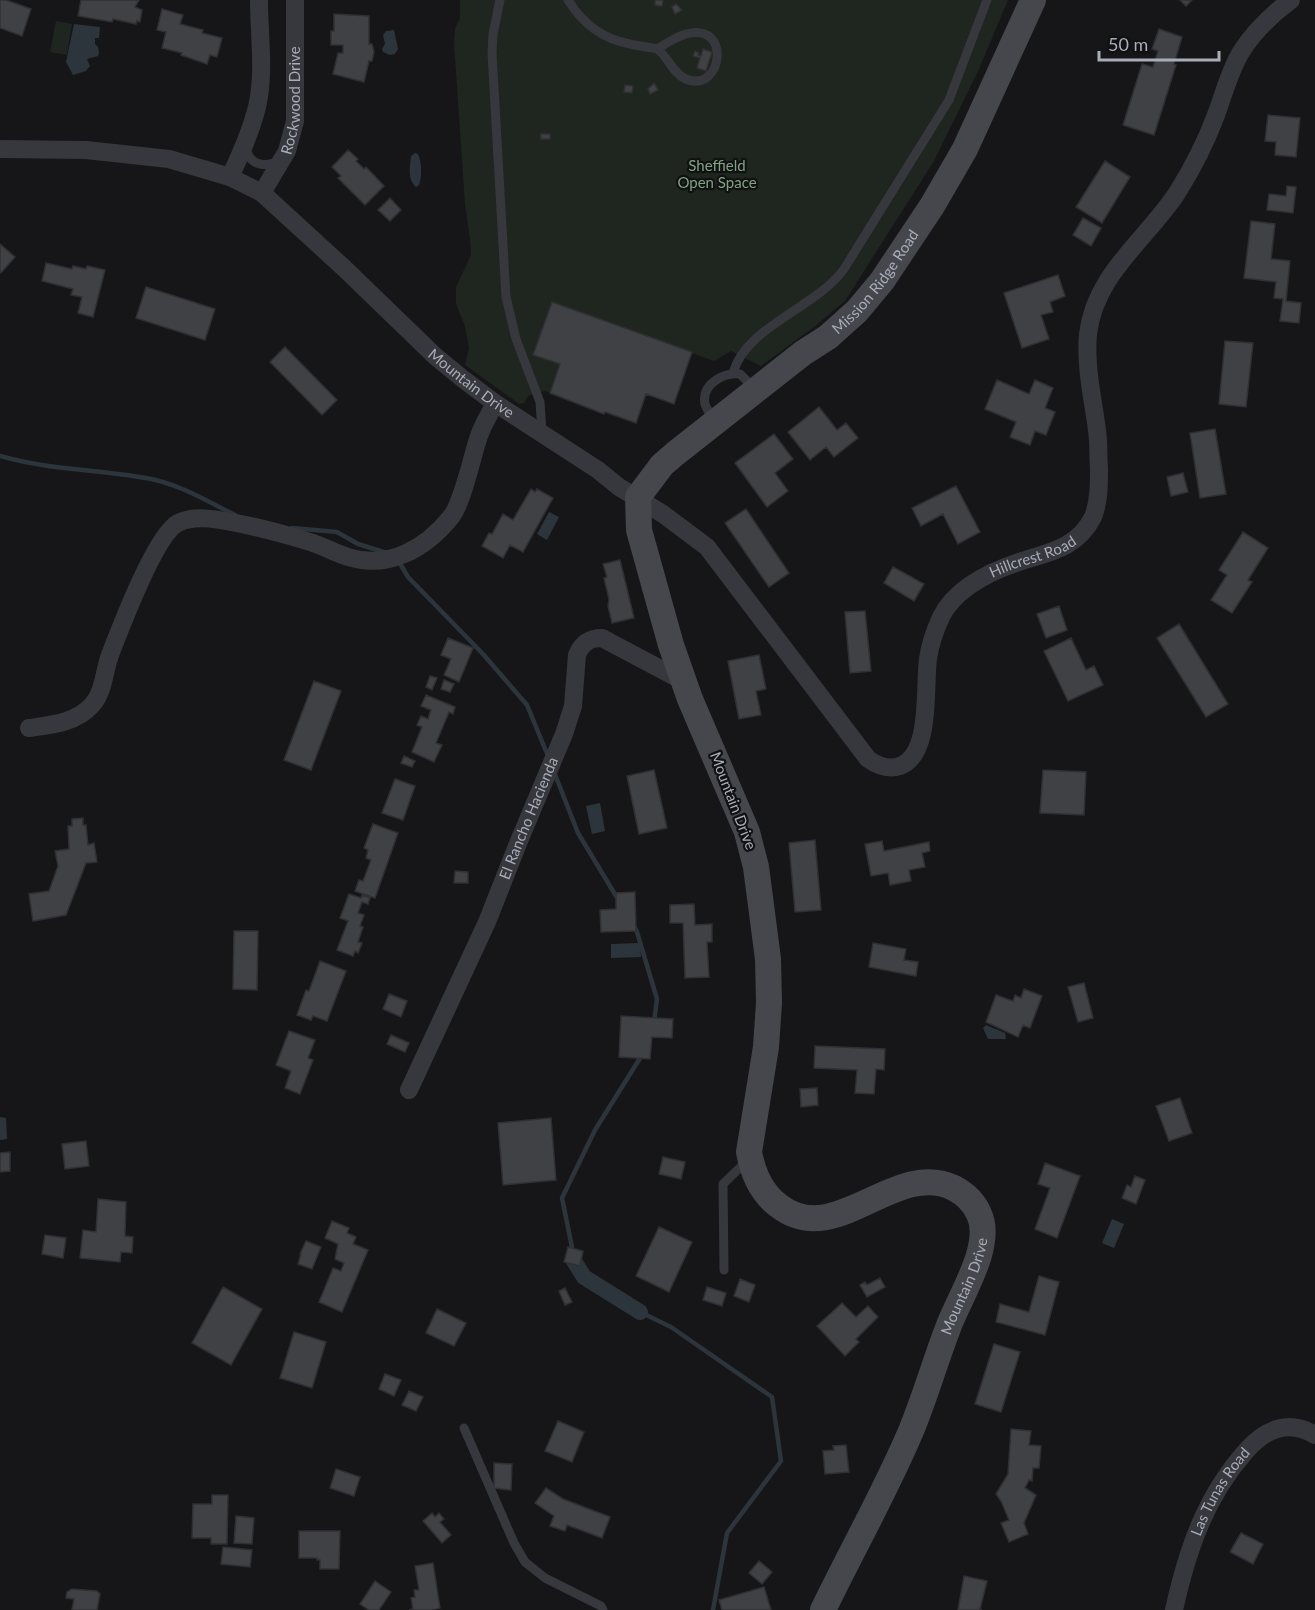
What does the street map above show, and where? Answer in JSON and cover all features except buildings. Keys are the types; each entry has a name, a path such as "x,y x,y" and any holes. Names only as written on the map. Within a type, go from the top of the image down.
{"main road":[{"name":"Mission Ridge Road","path":"638,497 663,465 803,353 828,337 857,311 882,281 932,206 965,149 1033,0"},
{"name":"Mountain Drive","path":"638,497 639,530 671,645 683,681 747,832 756,867 768,959 769,1003 766,1047 749,1152 755,1176 766,1194 781,1208 792,1214 813,1219 833,1216 899,1188 930,1182 950,1186 968,1197 979,1212 984,1229 978,1258 948,1327 910,1432 879,1501 823,1610"}],"street":[{"name":"Rockwood Drive","path":"230,177 257,109 259,0"},
{"name":"Rockwood Drive","path":"262,193 291,141 296,111 295,0"},
{"name":"Hillcrest Road","path":"638,497 707,547 868,759 876,765 894,767 903,765 911,759 916,751 924,723 931,644 947,607 969,585 999,570 1066,547 1086,528 1093,515 1098,495 1098,434 1087,351 1089,332 1098,297 1110,275 1130,248 1176,193 1197,158 1215,118 1233,67 1242,51 1259,28 1291,0"},
{"name":"Mountain Drive","path":"0,149 69,149 138,154 184,162 230,177 262,193 435,356 495,403 542,432 619,487 638,497"},
{"path":"29,728 61,723 80,715 93,705 102,687 110,657 155,551 165,534 177,523 190,519 211,518 238,523 284,533 349,558 371,561 388,560 412,551 431,538 453,515 480,433 495,403"},
{"name":"El Rancho Hacienda","path":"409,1090 487,922 564,734 573,706 577,655 580,647 586,641 594,638 610,640 683,681"},
{"name":"Las Tunas Road","path":"1174,1610 1193,1543 1217,1488 1230,1469 1251,1445 1274,1429 1292,1426 1315,1435"}],"lane":[{"path":"500,0 493,34 492,53 504,286 513,331 542,407 542,432"},
{"path":"568,0 585,22 604,36 626,44 657,50 678,74 689,80 706,77 714,69 718,58 717,47 712,39 697,33 679,37 657,50"},
{"path":"734,373 737,361 748,346 831,282 844,268 949,100 987,0"},
{"path":"245,143 250,158 258,164 267,165 282,159"},
{"path":"715,423 705,402 705,395 718,378 734,373 744,376 757,391"},
{"path":"724,1270 723,1184 750,1158"},
{"path":"464,1428 514,1543 525,1562 546,1578 601,1606 603,1610"}],"green space":[{"name":"Sheffield Open Space","path":"460,0 1008,0 979,69 934,161 845,301 814,327 761,366 731,351 714,361 552,303 534,354 560,364 550,393 545,391 529,395 524,403 519,404 465,365 469,348 465,326 456,304 456,287 471,255 465,204 454,43 455,29 460,18"},
{"path":"56,21 72,24 67,55 50,52"}],"shaded area":[{"path":"74,24 100,27 99,38 95,38 98,56 87,59 90,66 86,71 73,75 66,62"},
{"path":"394,30 398,49 395,54 390,55 383,52 385,44 383,35 386,31"},
{"path":"418,154 421,170 419,185 416,187 411,180 410,173 411,156"},
{"path":"549,512 559,517 547,540 537,534"},
{"path":"600,803 605,831 592,834 586,806"},
{"path":"640,943 641,957 611,958 611,944"},
{"path":"986,1025 1005,1033 1006,1039 988,1039 983,1028"},
{"path":"0,1117 6,1118 7,1139 0,1140"},
{"path":"1112,1219 1124,1224 1114,1248 1102,1243"}],"waterway":[{"path":"0,456 54,467 158,480 192,493 235,515"},
{"path":"292,528 337,532 358,544 387,553"},
{"path":"398,560 408,577 483,654 527,705 548,756"},
{"path":"554,772 578,833 619,901"},
{"path":"634,926 657,999 654,1022"},
{"path":"573,1252 562,1198 595,1130 642,1055"},
{"path":"574,1261 584,1277 640,1312"},
{"path":"640,1312 671,1327 772,1397 781,1461 727,1533 713,1610"}]}
